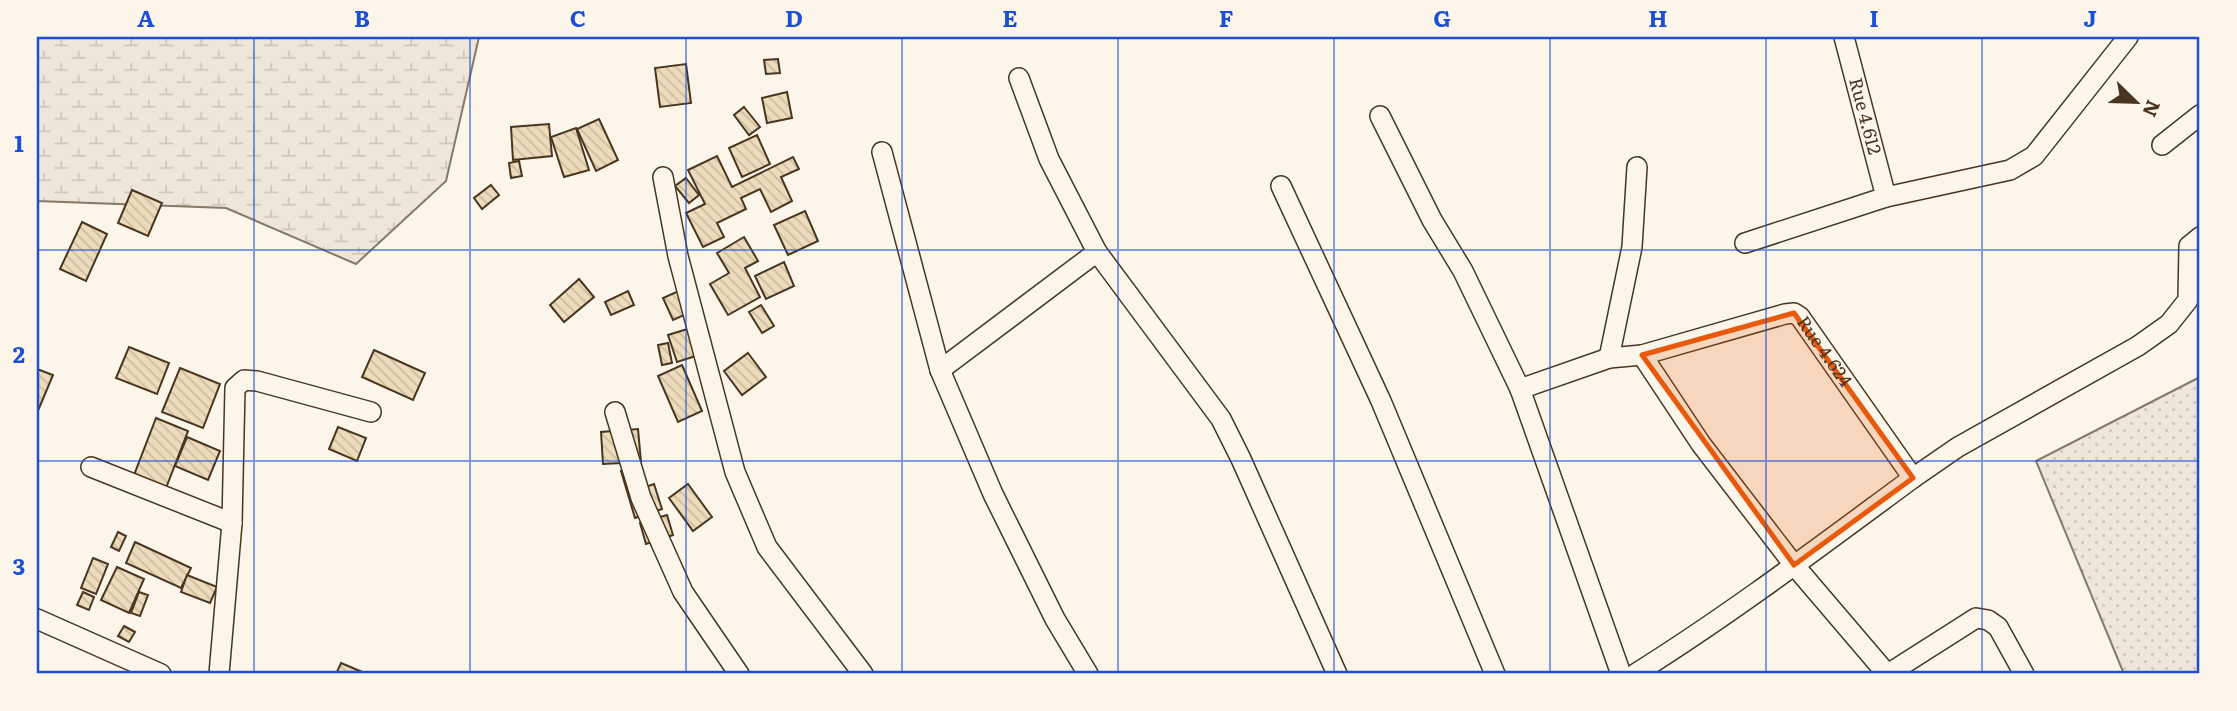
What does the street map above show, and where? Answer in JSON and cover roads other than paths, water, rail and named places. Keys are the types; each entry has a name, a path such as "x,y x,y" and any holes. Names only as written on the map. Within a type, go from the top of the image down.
{"street":[{"name":"Rue 4.612","path":"1844,37 1886,197"},
{"path":"1745,243 1886,197 2010,170 2034,156 2128,37"},
{"path":"1020,78 1049,159 1097,253 1221,419 1247,471 1337,674"},
{"path":"2162,145 2200,115"},
{"path":"1380,116 1432,220 1463,271 1520,389 1621,674"},
{"path":"882,152 940,370 993,494 1055,619 1088,674"},
{"path":"1609,358 1632,247 1637,167"},
{"path":"663,177 678,256 735,472 767,547 863,674"},
{"path":"1281,186 1381,401 1495,674"},
{"path":"1635,674 1676,648 1958,447 2138,346 2169,324 2188,300 2189,246 2200,237"},
{"path":"940,370 1097,253"},
{"name":"Rue 4.624","path":"1520,389 1609,358 1642,355 1794,313 1800,317 1913,478"},
{"path":"1642,355 1701,444 1794,565 1888,674 1976,618 1988,620 1998,627 2024,674"},
{"path":"219,674 232,523 235,388 244,380 257,381 371,412"},
{"path":"615,412 641,498 682,592 739,674"},
{"path":"91,467 232,523"},
{"path":"37,619 161,674"}]}
